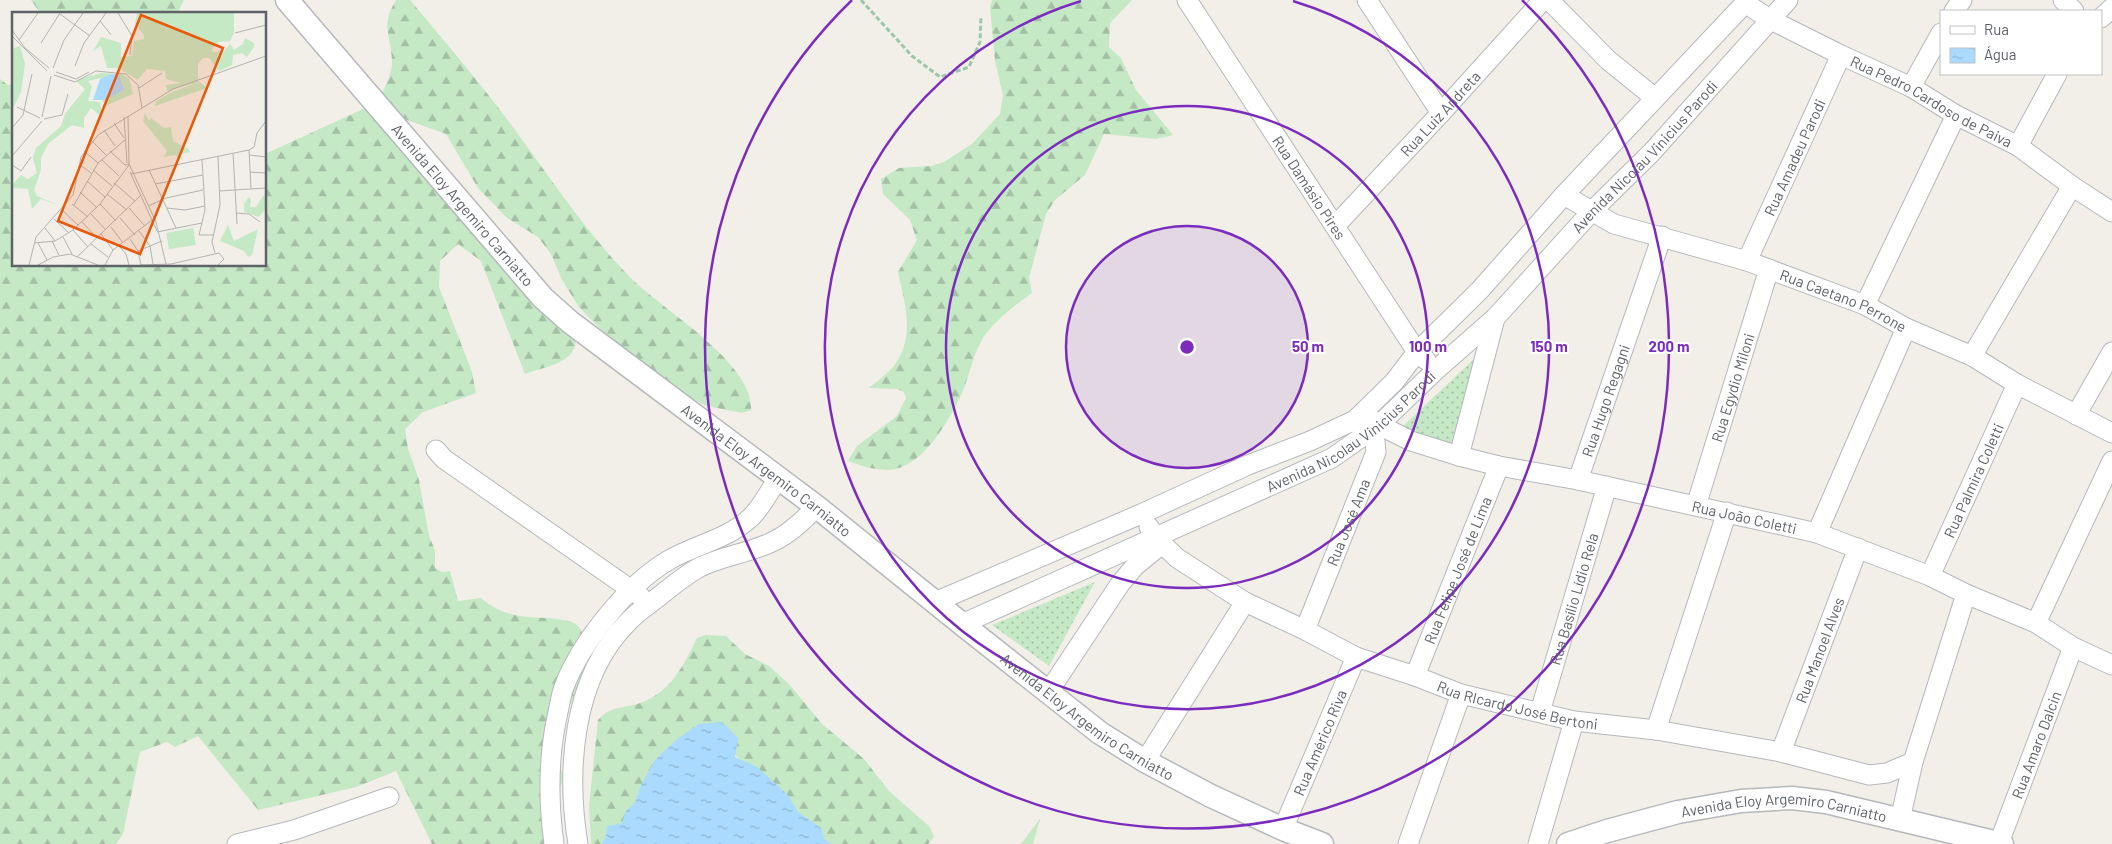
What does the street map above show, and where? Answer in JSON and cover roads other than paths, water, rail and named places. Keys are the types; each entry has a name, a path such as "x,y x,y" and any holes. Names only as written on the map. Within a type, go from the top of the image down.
{"street":[{"name":"Avenida Eloy Argemiro Carniatto","path":"288,0 543,298 570,322 817,507 1100,733 1210,796 1282,829 1322,844"},
{"name":"Rua Damásio Pires","path":"1187,0 1416,352 1437,369"},
{"path":"1367,0 1441,113"},
{"name":"Rua Luiz Andreta","path":"1335,226 1543,0"},
{"path":"1549,0 1608,60 1655,98"},
{"name":"Avenida Nicolau Vinicius Parodi","path":"962,624 1158,540 1332,458 1374,430 1437,369 1495,318 1592,211 1652,152 1788,0"},
{"path":"2062,0 2073,10"},
{"name":"Avenida Nicolau Vinicius Parodi","path":"935,602 1141,514 1248,465 1310,441 1359,416 1394,382 1416,352 1480,290 1564,195 1746,1"},
{"name":"Rua Pedro Cardoso de Paiva","path":"1746,1 1771,20 1911,87 1956,114 2018,146 2072,186 2112,212"},
{"path":"2102,17 2112,8"},
{"path":"1911,87 1940,35"},
{"name":"Rua Amadeu Parodi","path":"1747,261 1841,55"},
{"path":"2018,146 2056,75"},
{"path":"1865,306 1956,114"},
{"path":"1972,356 2072,186"},
{"name":"Rua Caetano Perrone","path":"1564,195 1614,224 1747,261 1865,306 1906,328 1972,356 2017,384 2112,433"},
{"name":"Rua Hugo Regagni","path":"1578,480 1662,236"},
{"name":"Rua Egydio Miloni","path":"1696,506 1769,270"},
{"path":"1459,456 1495,318"},
{"path":"1816,533 1906,328"},
{"path":"2076,414 2112,352"},
{"name":"Rua Palmira Coletti","path":"1930,576 2017,384"},
{"name":"Rua João Coletti","path":"1359,416 1374,430 1459,456 1499,466 1578,480 1728,512 1816,533 1930,576 1966,594 2036,623 2073,647 2112,665"},
{"name":"Rua José Ama","path":"1305,630 1376,452 1374,430"},
{"path":"436,450 444,459 631,588 650,604"},
{"path":"2036,623 2112,461"},
{"name":"Rua Felipe José de Lima","path":"1415,676 1499,466"},
{"path":"554,844 549,782 554,732 564,687 577,662 603,621 631,588 669,560 731,532 751,518 778,479"},
{"name":"Rua Basílio Lídio Rela","path":"1540,712 1607,486"},
{"path":"578,844 572,771 581,704 600,658 627,622 701,567 776,540 798,526 817,507"},
{"path":"1656,730 1728,512"},
{"name":"Rua RIcardo José Bertoni","path":"1141,514 1158,540 1191,568 1245,602 1305,630 1356,657 1415,676 1460,694 1574,721 1656,730 1781,752 1869,775 1887,773 1913,762"},
{"path":"1049,692 1120,584 1158,540"},
{"name":"Rua Manoel Alves","path":"1781,752 1858,548"},
{"path":"1900,820 1913,762 1966,594"},
{"path":"1146,761 1245,602"},
{"name":"Rua Amaro Dalcin","path":"2001,844 2073,647"},
{"name":"Rua Américo Riva","path":"1282,829 1356,657"},
{"path":"1408,844 1460,694"},
{"path":"1538,844 1574,721"},
{"path":"237,844 294,830 389,797"},
{"name":"Avenida Eloy Argemiro Carniatto","path":"1568,844 1607,830 1678,812 1741,801 1792,798 1826,802 2001,844"}],"water":[{"path":"722,722 738,738 735,757 757,767 787,794 798,812 821,828 824,839 832,844 602,844 607,826 622,823 626,811 635,802 641,785 655,760 677,739 699,724"}]}
